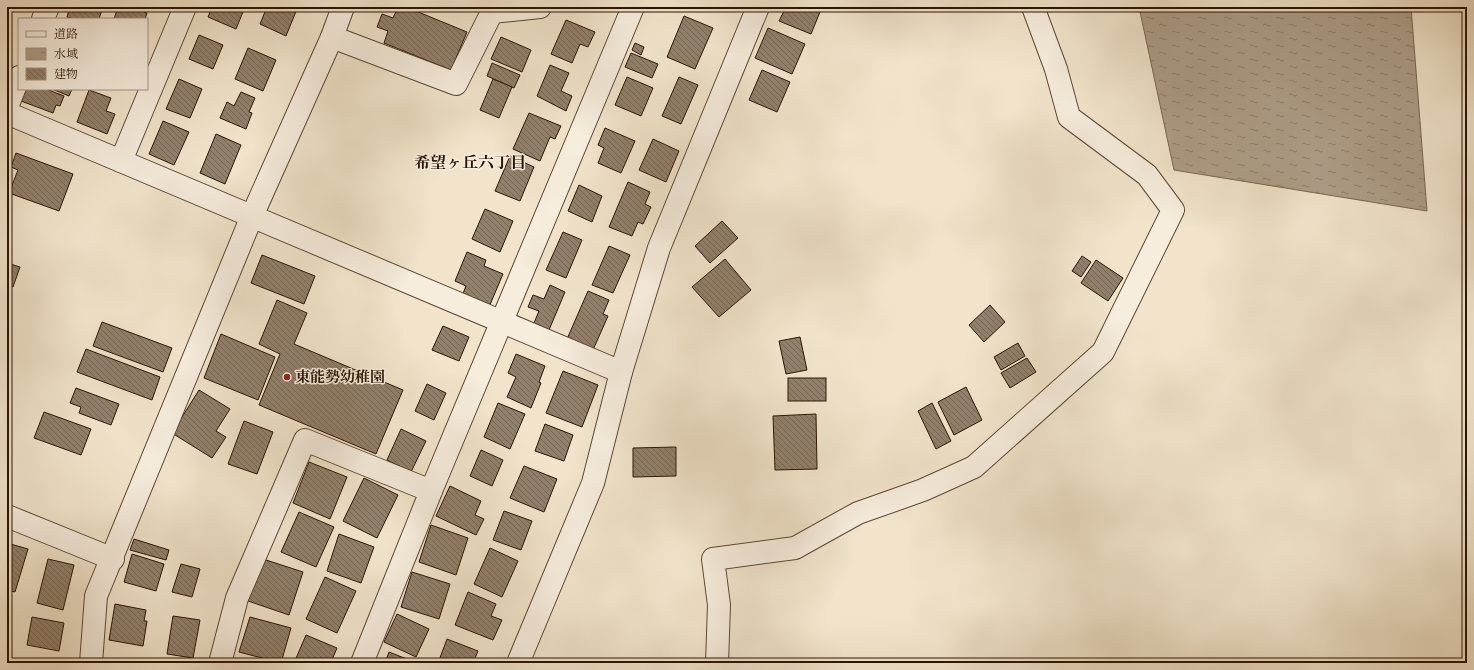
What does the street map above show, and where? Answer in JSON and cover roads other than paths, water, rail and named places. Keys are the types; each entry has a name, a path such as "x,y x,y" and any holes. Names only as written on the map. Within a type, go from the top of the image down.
{"street":[{"path":"43,18 48,7"},
{"path":"121,161 185,7"},
{"path":"91,663 96,596 113,559 149,464 252,216 332,37 343,7"},
{"path":"332,37 456,84 492,12 540,7"},
{"path":"362,663 430,491 633,7"},
{"path":"518,663 593,483 621,372 659,248 758,7"},
{"path":"717,663 718,605 713,559 795,548 858,512 923,490 974,467 1103,352 1173,210 1147,175 1069,117 1056,69 1033,7"},
{"path":"7,107 18,80"},
{"path":"7,113 621,372"},
{"path":"220,663 236,598 305,440 430,491"},
{"path":"7,516 113,559"}],"water":[{"path":"1139,7 1411,7 1427,211 1174,170"}],"place":[{"name":"東能勢幼稚園","path":"287,377"}],"district":[{"name":"希望ヶ丘六丁目","path":"470,162"}]}
